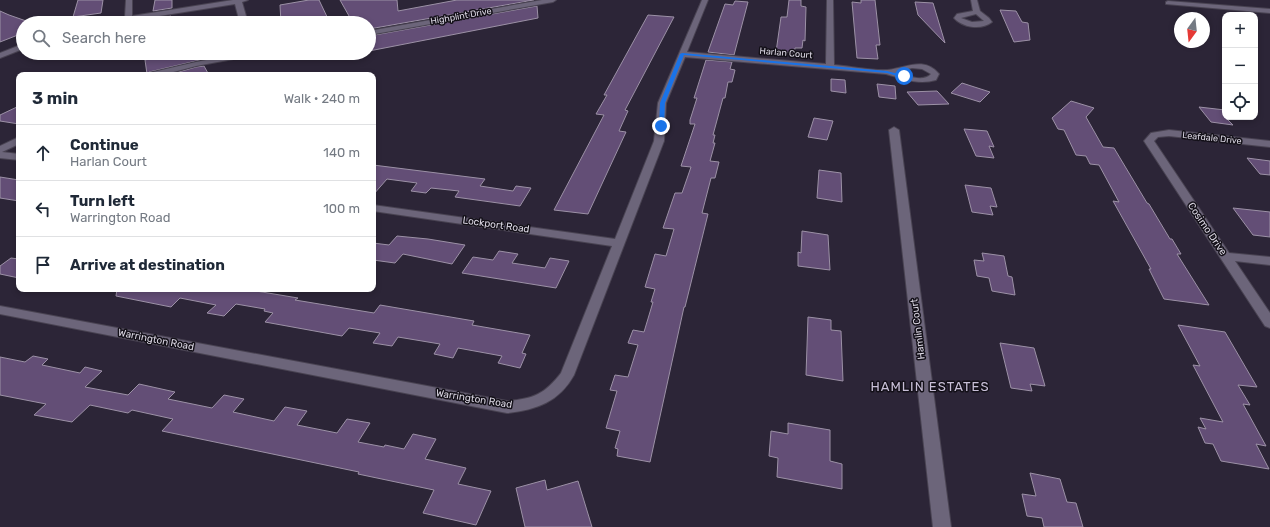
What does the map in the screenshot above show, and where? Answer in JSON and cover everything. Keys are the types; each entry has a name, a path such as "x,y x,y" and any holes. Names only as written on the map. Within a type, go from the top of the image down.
{"street":[{"path":"128,16 129,0"},
{"path":"141,16 241,0 243,16"},
{"name":"Highplint Drive","path":"376,32 553,0"},
{"name":"Warrington Road","path":"0,310 508,407 527,406 545,399 559,388 567,375 659,140 662,103 705,0"},
{"path":"830,0 830,67"},
{"path":"974,0 977,12"},
{"path":"1168,3 1270,11"},
{"path":"0,56 16,49"},
{"name":"Harlan Court","path":"682,54 887,72 922,80 933,78 935,74 926,68 912,66 887,72"},
{"path":"163,72 215,60"},
{"name":"Hamlin Court","path":"894,130 942,527"},
{"name":"Leafdale Drive","path":"1154,135 1180,134 1270,144"},
{"name":"Cosimo Drive","path":"1154,135 1149,141 1151,145 1270,323"},
{"path":"0,150 16,142"},
{"path":"0,155 16,157"},
{"name":"Lockport Road","path":"376,208 619,243"},
{"path":"1225,256 1270,261"}],"building":[{"path":"78,0 103,0 101,13 73,16"},
{"path":"155,0 172,0 172,8 153,11"},
{"path":"309,0 319,0 327,16 281,16 280,5"},
{"path":"340,0 397,0 398,11 457,0 534,0 376,28 376,16 349,16"},
{"path":"789,0 801,0 801,6 806,7 805,41 803,40 802,48 795,48 794,53 776,52 781,17 787,17"},
{"path":"861,0 875,0 880,45 876,45 878,59 857,58 852,2 861,3"},
{"path":"735,1 748,2 734,55 708,52 725,4 733,5"},
{"path":"915,2 933,3 945,43 918,15"},
{"path":"537,6 538,18 376,50 376,35"},
{"path":"1000,10 1016,11 1022,22 1028,23 1030,40 1014,42"},
{"path":"0,11 16,17 16,36 0,42"},
{"path":"648,15 674,17 625,110 628,111 619,131 626,132 588,214 554,210 604,115 596,114 607,95 604,95"},
{"path":"145,60 200,60 149,72 147,72"},
{"path":"706,60 732,62 730,69 735,70 732,82 728,82 725,98 723,98 713,135 715,135 713,143 715,143 710,161 719,162 715,178 711,178 702,213 708,214 684,307 650,462 617,456 618,449 615,448 620,431 606,428 617,391 610,390 615,375 628,377 638,345 628,343 633,330 644,332 653,302 651,302 655,289 645,287 655,254 666,256 674,229 663,228 675,193 682,193 691,167 681,166 695,124 690,124 690,120 697,98 694,98"},
{"path":"204,66 207,72 178,72"},
{"path":"831,79 845,80 846,93 831,91"},
{"path":"962,83 990,92 980,102 951,93"},
{"path":"877,84 895,86 896,99 879,97"},
{"path":"937,91 949,104 918,105 907,92"},
{"path":"1071,101 1094,108 1086,117 1103,147 1114,148 1147,203 1170,239 1172,239 1181,254 1177,254 1209,305 1164,299 1149,269 1151,269 1113,201 1119,202 1099,165 1090,164 1086,156 1076,155 1064,130 1058,129 1052,118"},
{"path":"16,107 16,124 0,121 0,115"},
{"path":"1199,107 1222,110 1222,120 1228,120 1233,125 1211,122"},
{"path":"814,118 833,121 827,140 808,137"},
{"path":"964,129 987,131 994,147 989,146 994,158 976,156"},
{"path":"1247,158 1270,161 1270,175 1260,174"},
{"path":"376,165 485,179 480,186 513,191 516,186 531,188 520,206 455,197 459,191 431,188 426,193 411,191 417,183 387,179 376,192"},
{"path":"819,170 841,173 842,202 817,198"},
{"path":"0,177 16,180 16,201 0,198"},
{"path":"965,185 991,188 997,207 990,206 993,215 972,212"},
{"path":"1233,208 1270,212 1270,237 1253,235"},
{"path":"802,231 828,235 830,270 798,266 798,252 801,253"},
{"path":"397,236 465,245 452,264 403,254 395,263 376,260 376,243 389,245"},
{"path":"499,251 518,254 512,263 545,268 550,258 569,261 556,288 462,273 473,257 493,260"},
{"path":"982,253 1004,256 1008,276 1012,277 1015,295 992,291 989,278 977,276 974,260 984,261"},
{"path":"11,258 16,259 16,277 0,274 0,266"},
{"path":"117,292 262,292 298,298 295,300 374,313 380,305 474,321 472,325 530,335 522,353 526,354 520,368 498,363 502,356 458,348 453,358 434,354 440,344 398,337 392,346 373,343 380,333 349,328 342,336 265,322 273,313 264,311 265,309 236,304 224,316 207,313 216,305 180,298 171,307 116,296"},
{"path":"808,317 831,320 831,330 841,331 843,381 806,375"},
{"path":"1178,325 1225,332 1257,387 1238,385 1250,405 1243,404 1266,446 1256,444 1269,469 1221,461 1213,444 1205,443 1198,427 1206,429 1200,418 1223,422 1193,365 1200,366"},
{"path":"1000,343 1034,348 1045,386 1030,384 1032,391 1011,388"},
{"path":"33,356 48,359 42,365 80,373 85,367 102,371 85,387 128,395 139,384 175,392 168,399 212,408 224,395 244,399 233,412 274,421 285,407 307,411 297,425 337,433 347,419 370,423 358,442 384,447 385,445 404,449 413,434 436,439 425,459 466,468 458,484 491,491 476,525 423,513 434,490 358,474 359,472 162,431 173,419 132,410 128,413 90,405 72,422 34,415 46,404 0,395 0,357 25,362"},
{"path":"788,423 830,430 830,461 842,464 842,489 777,477 778,458 769,456 771,431 788,434"},
{"path":"1030,473 1060,479 1067,502 1076,503 1083,527 1044,527 1042,518 1027,516 1022,494 1036,496"},
{"path":"545,480 547,490 578,481 592,527 525,527 516,488"}],"district":[{"name":"HAMLIN ESTATES","path":"930,386"}],"route":[{"path":"661,126 662,103 682,54 887,72 904,76"}]}
